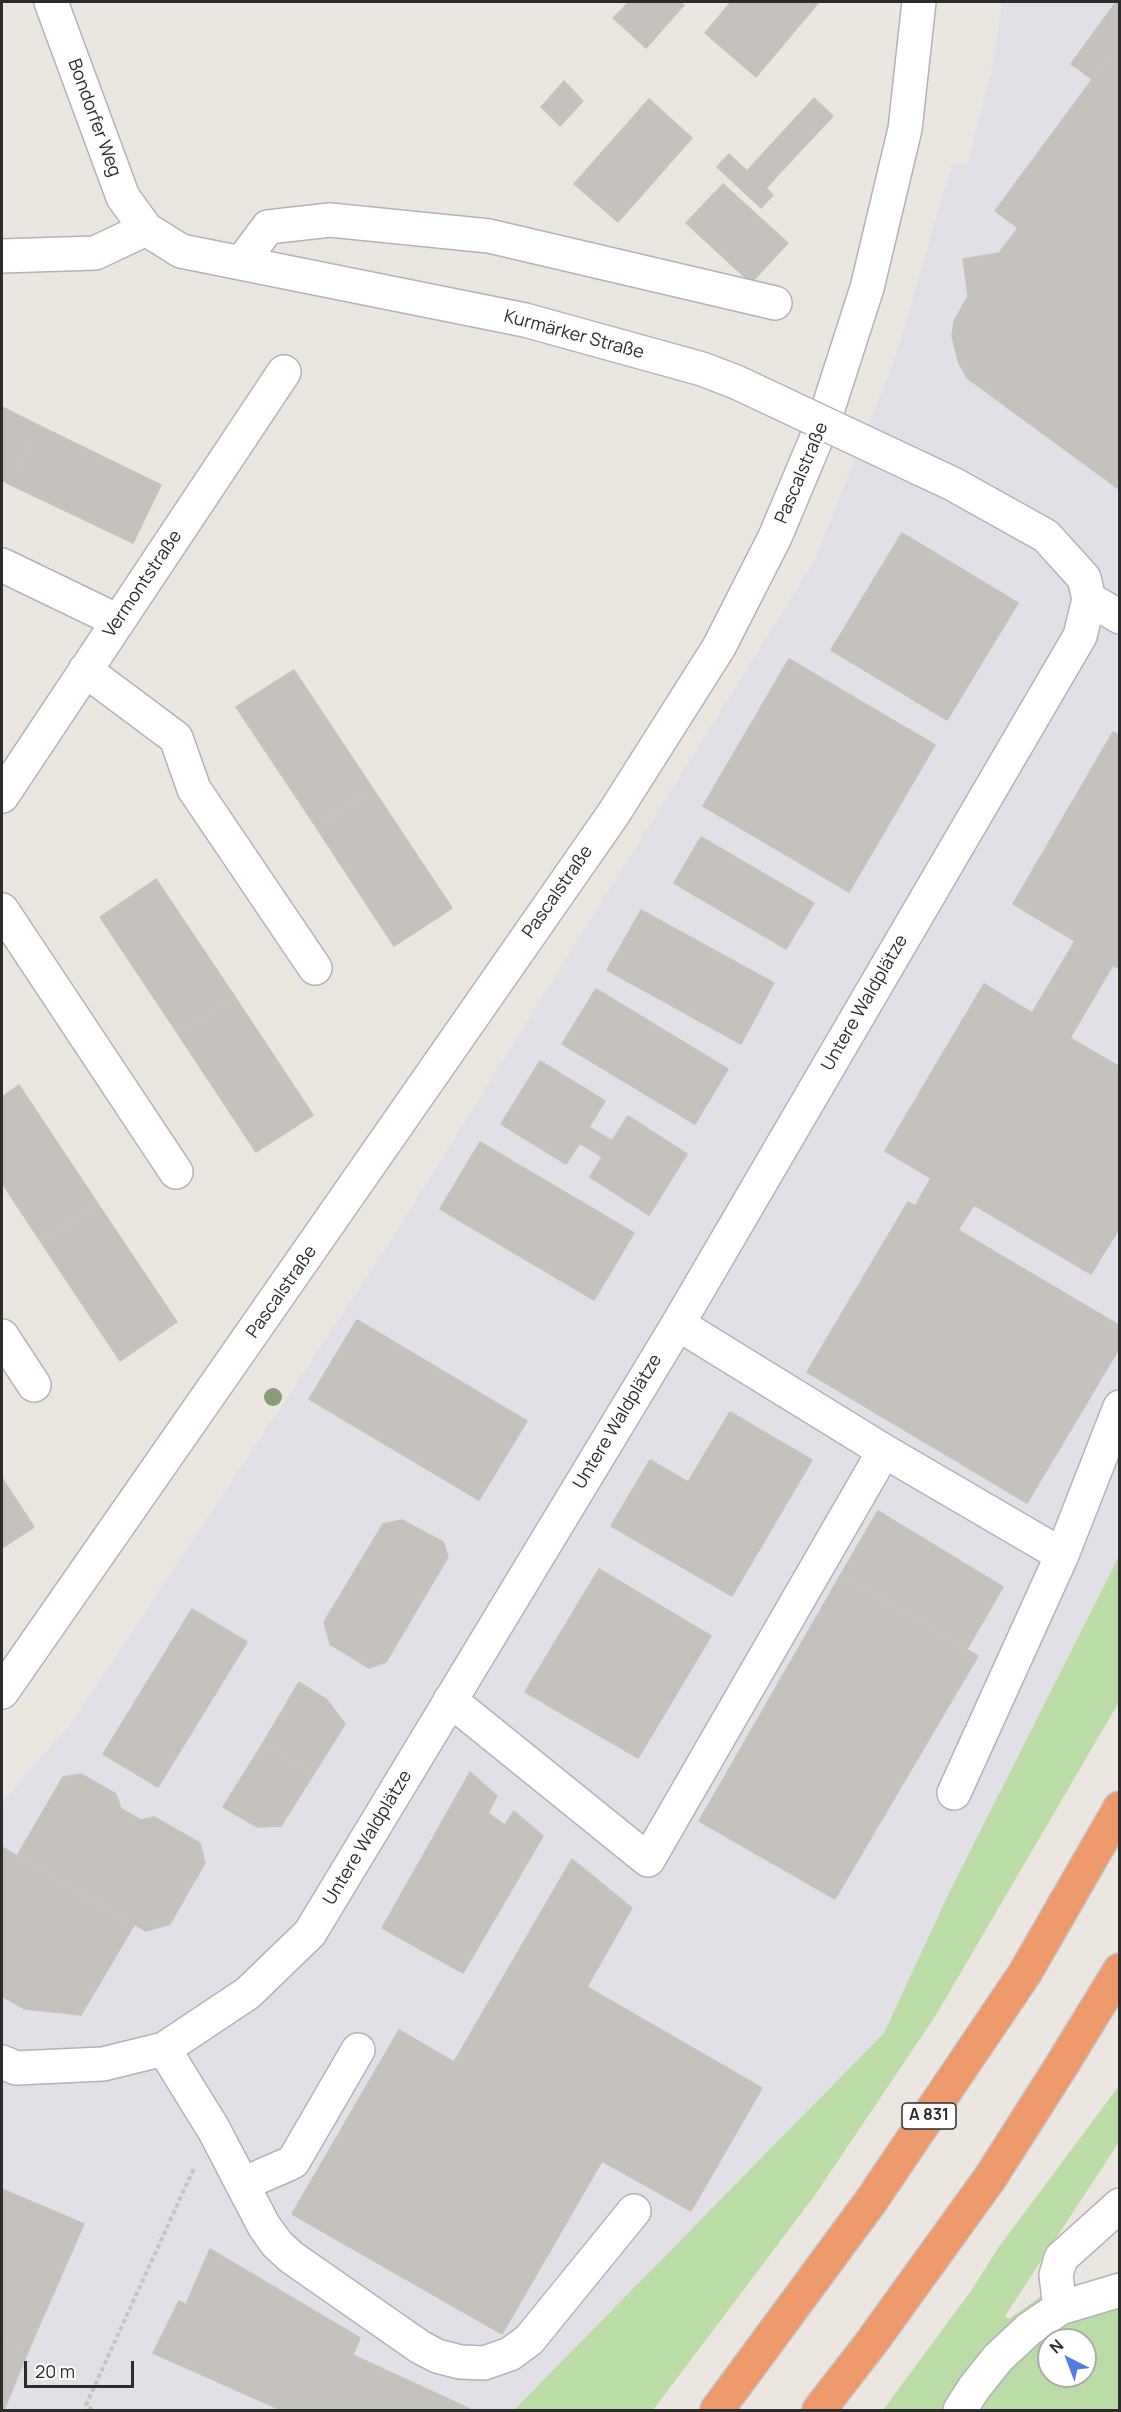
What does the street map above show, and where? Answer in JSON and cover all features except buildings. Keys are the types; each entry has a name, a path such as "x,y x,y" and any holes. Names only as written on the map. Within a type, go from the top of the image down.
{"highway":[{"name":"A 831","path":"717,2410 871,2201 1019,1983 1119,1808"},
{"path":"819,2410 872,2343 990,2178 1119,1970"}],"street":[{"name":"Bondorfer Weg","path":"51,2 123,197 146,229"},
{"name":"Pascalstraße","path":"2,1692 614,813 719,647 775,537 825,418 867,288 905,129 919,2"},
{"path":"242,262 268,227 330,220 489,236 775,303"},
{"path":"2,256 95,253 146,229"},
{"name":"Kurmärker Straße","path":"146,229 181,251 525,320 702,369 736,382 953,484 1046,536 1084,578 1089,598"},
{"name":"Vermontstraße","path":"2,796 284,372"},
{"path":"2,565 118,621"},
{"path":"1089,598 1119,617"},
{"name":"Untere Waldplätze","path":"2,2062 16,2068 103,2064 164,2049 248,1993 310,1934 678,1324 1080,636 1089,598"},
{"path":"85,670 176,738 194,789 315,968"},
{"path":"2,910 176,1172"},
{"path":"678,1324 884,1451 1062,1556"},
{"path":"2,1336 34,1385"},
{"path":"954,1793 1062,1556 1119,1407"},
{"path":"450,1700 648,1860 884,1451"},
{"path":"164,2049 214,2130 264,2226 277,2244 291,2257 420,2347 437,2356 460,2362 484,2363 510,2355 529,2340 634,2211"},
{"path":"243,2184 292,2162 358,2050"},
{"path":"1060,2308 1056,2275 1061,2259 1119,2205"},
{"path":"960,2410 998,2358 1029,2329 1060,2308 1119,2290"}],"path":[{"path":"92,2410 86,2405 198,2159 214,2130"}],"shaded area":[{"path":"1002,2 1119,2 1119,1556 948,1895 884,2033 514,2410 2,2410 2,1803 71,1724 385,1250 815,560 897,353 952,164 967,165 994,60"}],"green space":[{"path":"1119,1556 1119,1702 936,2015 815,2195 653,2410 514,2410 884,2033 948,1895"},
{"path":"1119,2086 1119,2142 1005,2316 1009,2319 1044,2294 1119,2274 1119,2410 883,2410 971,2291 998,2248"}]}
